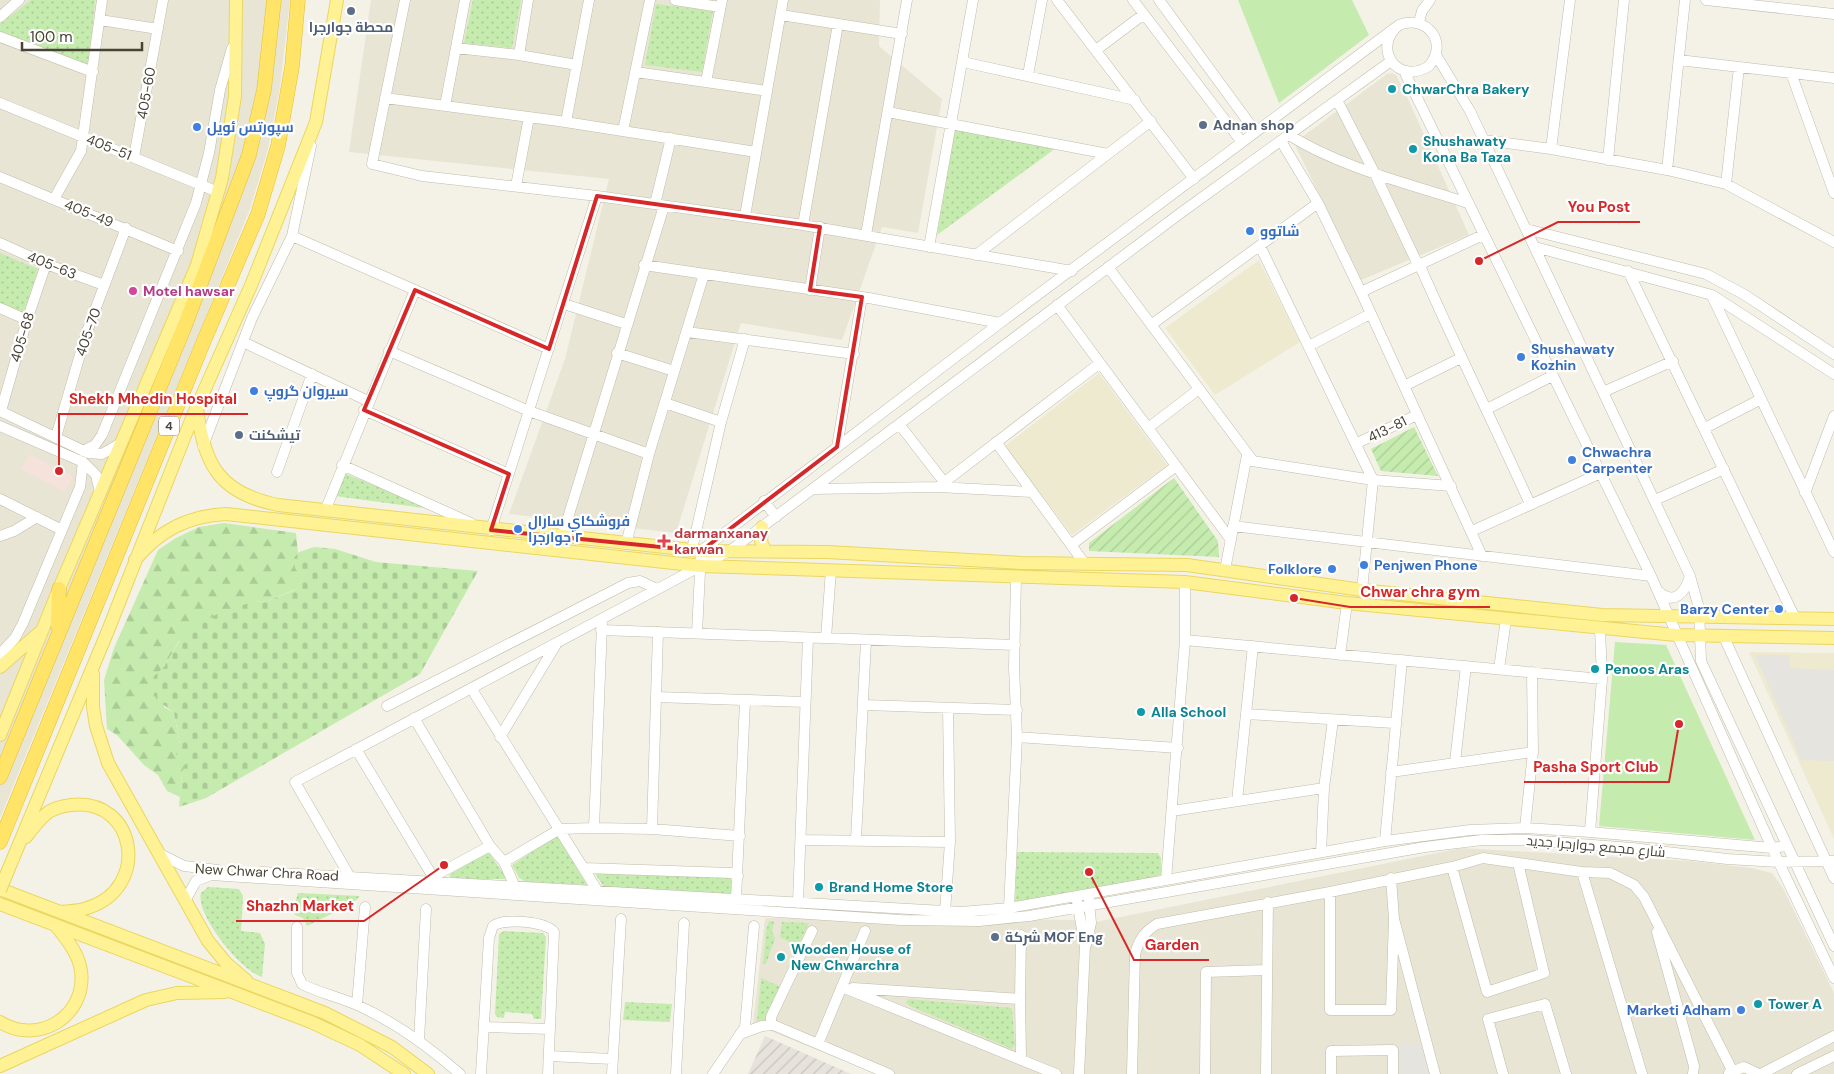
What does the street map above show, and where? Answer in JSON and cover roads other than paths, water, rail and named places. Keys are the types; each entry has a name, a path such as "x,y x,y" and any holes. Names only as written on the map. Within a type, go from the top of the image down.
{"highway":[{"name":"4","path":"0,777 215,247 251,146 264,90 274,0"},
{"name":"4","path":"0,842 203,343 258,214 278,146 292,67 298,0"},
{"path":"197,265 215,247"},
{"path":"58,634 59,589"}],"main road":[{"path":"0,735 59,589 197,265 218,192 235,96 236,0"},
{"path":"337,0 316,122 256,275 196,408 94,663 0,889 253,986 308,1005 392,1047 428,1074"},
{"path":"196,408 203,447 215,469 224,480 245,495 259,501 325,511 697,550 765,551 1022,563 1186,565 1362,590 1602,615 1834,619"},
{"path":"135,560 146,546 175,525 191,519 226,514 372,532 701,566 1016,578 1185,582 1347,603 1676,635 1834,638"},
{"path":"372,532 386,517"},
{"path":"762,527 761,541 765,551"},
{"path":"0,667 42,630"},
{"path":"94,663 93,707 101,745 108,763 157,852 216,952 253,986"},
{"path":"14,856 30,832 47,813 64,806 80,804 95,807 110,815 121,827 128,842 129,859 125,876 115,891 103,902 86,909 58,912"},
{"path":"0,904 336,1033 404,1074"},
{"path":"0,1022 21,1030 40,1030 58,1023 74,1007 79,995 81,970 77,958 57,927"},
{"path":"0,1066 146,1000 177,993 232,992"}],"street":[{"path":"0,16 19,0"},
{"path":"54,199 81,151 102,0"},
{"name":"405-60","path":"134,157 163,0"},
{"path":"405,0 372,164 422,176 597,196 820,227 1072,271"},
{"path":"444,106 466,0"},
{"path":"519,55 528,0"},
{"path":"566,122 589,0"},
{"path":"624,131 650,0"},
{"path":"675,0 721,3 706,82"},
{"path":"745,216 783,0"},
{"path":"866,235 908,0"},
{"path":"929,247 973,0"},
{"path":"1028,76 1042,0"},
{"path":"1058,0 1194,179"},
{"path":"1133,0 1242,141"},
{"path":"1159,0 1255,131"},
{"path":"1551,149 1570,0"},
{"path":"1608,160 1624,0"},
{"path":"1667,170 1685,0"},
{"path":"1706,0 1773,4 1834,14"},
{"path":"1419,22 1427,1"},
{"path":"1096,50 1144,14"},
{"path":"781,15 902,34"},
{"path":"100,20 158,29"},
{"path":"697,550 764,502 1194,179 1255,131 1399,25 1419,22 1435,35 1438,48 1436,55 1429,66 1423,70 1404,71"},
{"path":"803,225 838,24"},
{"path":"1399,25 1394,29 1387,41 1391,61 1404,71 1651,576 1772,848 1834,978"},
{"path":"0,654 15,638 23,623 82,481 83,457 102,435 178,251 201,186 220,90 236,32"},
{"path":"0,37 93,72"},
{"path":"456,48 519,55 577,65"},
{"path":"1436,55 1463,96 1690,576 1698,599 1701,661 1834,946"},
{"path":"1679,60 1834,78"},
{"path":"348,880 295,782 731,550 1182,212 1391,61"},
{"path":"963,62 1135,100"},
{"path":"1726,184 1739,67"},
{"path":"636,72 767,91"},
{"path":"1791,73 1834,193"},
{"path":"385,98 566,122 756,152"},
{"path":"1337,100 1420,266 1530,504"},
{"name":"405-51","path":"0,102 218,192"},
{"path":"888,112 1108,154"},
{"path":"516,186 529,117"},
{"path":"976,254 1151,121"},
{"path":"203,447 243,342 292,236 316,122"},
{"path":"562,537 644,265 660,205 671,138"},
{"path":"1285,138 1375,174 1468,203"},
{"path":"1285,138 1361,292 1482,556"},
{"path":"1484,140 1551,149 1667,170 1726,184 1834,242"},
{"name":"405-49","path":"0,177 178,251"},
{"path":"342,465 487,529 509,474 597,196"},
{"path":"1170,197 1182,212"},
{"path":"1151,325 1318,203"},
{"path":"810,290 820,227"},
{"name":"405-70","path":"56,437 86,334 126,228"},
{"path":"1526,229 1706,274 1745,295 1834,354"},
{"path":"1361,292 1483,235"},
{"path":"292,236 549,349"},
{"name":"405-63","path":"0,243 46,264 104,285"},
{"path":"1260,246 1357,443 1373,480 1362,590"},
{"path":"1535,248 1628,271 1712,295 1834,374"},
{"name":"405-68","path":"1,411 26,320 46,264"},
{"path":"644,265 862,297 1000,323"},
{"path":"1108,267 1248,458 1373,480 1451,486"},
{"path":"1628,271 1673,361 1795,618"},
{"path":"626,544 649,454 704,274"},
{"path":"256,275 270,282"},
{"path":"325,511 366,406 415,290"},
{"path":"1712,295 1834,550"},
{"path":"837,447 862,297"},
{"path":"564,304 626,324"},
{"path":"1057,305 1231,540"},
{"path":"0,308 26,320"},
{"path":"1309,346 1370,314"},
{"path":"686,332 854,354"},
{"path":"697,633 701,566 697,550 721,422 745,339"},
{"path":"243,342 312,374 366,406 509,474"},
{"path":"389,351 529,411 649,454"},
{"path":"617,353 674,371"},
{"path":"1404,386 1461,358"},
{"path":"1603,392 1673,361"},
{"path":"941,485 1100,363"},
{"path":"277,472 312,374"},
{"path":"1487,409 1552,376"},
{"path":"1148,428 1199,389"},
{"path":"1705,428 1761,399"},
{"path":"665,402 721,422"},
{"path":"1,411 56,437 83,457 96,475 100,492"},
{"name":"413-81","path":"1357,443 1417,414"},
{"path":"1805,492 1834,416"},
{"path":"899,424 941,485"},
{"path":"0,426 83,457 102,454 122,442"},
{"path":"996,442 1085,564"},
{"path":"1225,570 1248,458"},
{"path":"1071,544 1176,466"},
{"path":"1655,500 1724,469"},
{"path":"1472,531 1601,474"},
{"path":"813,489 941,485 1032,492"},
{"path":"0,499 62,530"},
{"path":"764,502 776,517"},
{"path":"0,536 14,532 37,517"},
{"path":"1233,526 1651,576"},
{"path":"826,638 831,570"},
{"path":"1657,591 1664,596 1672,598 1680,596 1686,590 1690,576"},
{"path":"1009,908 1017,736 1014,667 1016,578"},
{"path":"387,706 628,583 640,581 657,589"},
{"path":"1166,880 1178,748 1185,640 1185,582"},
{"path":"1340,655 1347,603"},
{"path":"594,828 602,618"},
{"path":"1499,669 1506,619"},
{"path":"1590,832 1602,679 1600,628"},
{"path":"602,630 1014,645"},
{"path":"652,829 658,632"},
{"path":"1723,636 1829,860 1834,878"},
{"path":"798,903 808,638"},
{"path":"1185,640 1602,679"},
{"path":"856,839 866,641"},
{"path":"500,737 558,642"},
{"path":"1237,801 1252,646"},
{"path":"1391,840 1391,772 1394,723 1402,660"},
{"path":"1455,762 1466,666"},
{"path":"1525,828 1533,752 1532,672"},
{"path":"471,688 597,890"},
{"path":"656,697 805,702"},
{"path":"736,899 745,701"},
{"path":"864,705 1017,710"},
{"path":"945,912 950,842 948,708"},
{"path":"1246,714 1394,723"},
{"path":"414,718 490,846 504,862 515,887"},
{"path":"1321,852 1324,788 1333,720"},
{"path":"1017,736 1178,748"},
{"path":"356,749 435,879 490,846"},
{"path":"1391,772 1533,752"},
{"path":"1172,811 1324,788"},
{"name":"شارع مجمع جوارجرا جديد","path":"348,880 435,879 515,887 597,890 945,912 1009,908 1089,892 1391,840 1470,830 1525,828 1772,848 1786,846"},
{"path":"504,862 560,829 652,829 740,836"},
{"path":"801,840 856,839 950,842"},
{"name":"شارع مجمع جوارجرا جديد","path":"348,880 918,920 979,921 1029,916 1397,852 1482,840 1528,840 1779,862 1829,860"},
{"name":"New Chwar Chra Road","path":"157,852 191,868 348,880"},
{"path":"1132,1074 1135,954 1141,937 1147,930 1164,922 1330,892 1452,867 1484,858 1582,872 1603,872 1624,878 1639,891 1730,1072 1744,1067 1760,1074 1834,1036"},
{"path":"1452,867 1488,992 1544,973 1518,863"},
{"path":"584,868 731,873 738,876"},
{"path":"1582,872 1642,1074"},
{"name":"New Chwar Chra Road","path":"185,901 196,881 211,875 348,880"},
{"path":"1330,892 1330,1010 1392,1010 1394,919 1391,878"},
{"path":"1084,906 1089,892"},
{"path":"1076,895 1084,906 1091,923 1085,946 1080,1074"},
{"path":"1266,1074 1268,902"},
{"path":"357,1005 365,906"},
{"path":"419,1040 426,909"},
{"path":"1651,912 1694,1066 1693,1074"},
{"path":"612,1074 621,919"},
{"path":"1394,919 1436,1074"},
{"path":"481,1074 491,929 497,923 502,922 540,923 548,926 554,932 548,1074"},
{"path":"676,1074 684,923"},
{"path":"713,1074 745,1027 754,926"},
{"path":"297,927 297,973 299,981 306,986 357,1005 419,1040 460,1074"},
{"path":"773,1025 771,1018 812,931"},
{"path":"818,1044 865,931"},
{"path":"1021,935 1021,1059"},
{"path":"1205,1074 1206,972 1266,970"},
{"path":"842,987 1020,999"},
{"path":"842,987 1056,1074"},
{"path":"1503,1074 1488,1019 1546,1004 1566,1074"},
{"path":"740,1034 762,1026 773,1025 889,1074"},
{"path":"484,1027 550,1029"},
{"path":"1331,1074 1331,1051 1393,1050 1393,1074"},
{"path":"549,1056 612,1059"},
{"path":"1798,1074 1834,1056"}],"place":[{"name":"محطة جوارجرا","path":"351,11"},
{"name":"ChwarChra Bakery","path":"1392,89"},
{"name":"Adnan shop","path":"1203,125"},
{"name":"سپورتس ئويل","path":"197,127"},
{"name":"Shushawaty Kona Ba Taza","path":"1413,149"},
{"name":"شاتوو","path":"1250,231"},
{"name":"You Post","path":"1479,261"},
{"name":"Motel hawsar","path":"133,291"},
{"name":"Shushawaty Kozhin","path":"1521,357"},
{"name":"سیروان گروپ","path":"254,391"},
{"name":"تيشكنت","path":"239,435"},
{"name":"Chwachra Carpenter","path":"1572,460"},
{"name":"Shekh Mhedin Hospital","path":"59,471"},
{"name":"فروشكاي سارال ٢ جوارجرا","path":"518,529"},
{"name":"darmanxanay karwan","path":"664,541"},
{"name":"Penjwen Phone","path":"1364,565"},
{"name":"Folklore","path":"1332,569"},
{"name":"Chwar chra gym","path":"1294,598"},
{"name":"Barzy Center","path":"1779,609"},
{"name":"Penoos Aras","path":"1595,669"},
{"name":"Alla School","path":"1141,712"},
{"name":"Pasha Sport Club","path":"1679,724"},
{"name":"Shazhn Market","path":"444,865"},
{"name":"Garden","path":"1089,872"},
{"name":"Brand Home Store","path":"819,887"},
{"name":"شركة MOF Eng","path":"995,937"},
{"name":"Wooden House of New Chwarchra","path":"781,957"},
{"name":"Tower A","path":"1758,1004"},
{"name":"Marketi Adham","path":"1741,1010"}]}
